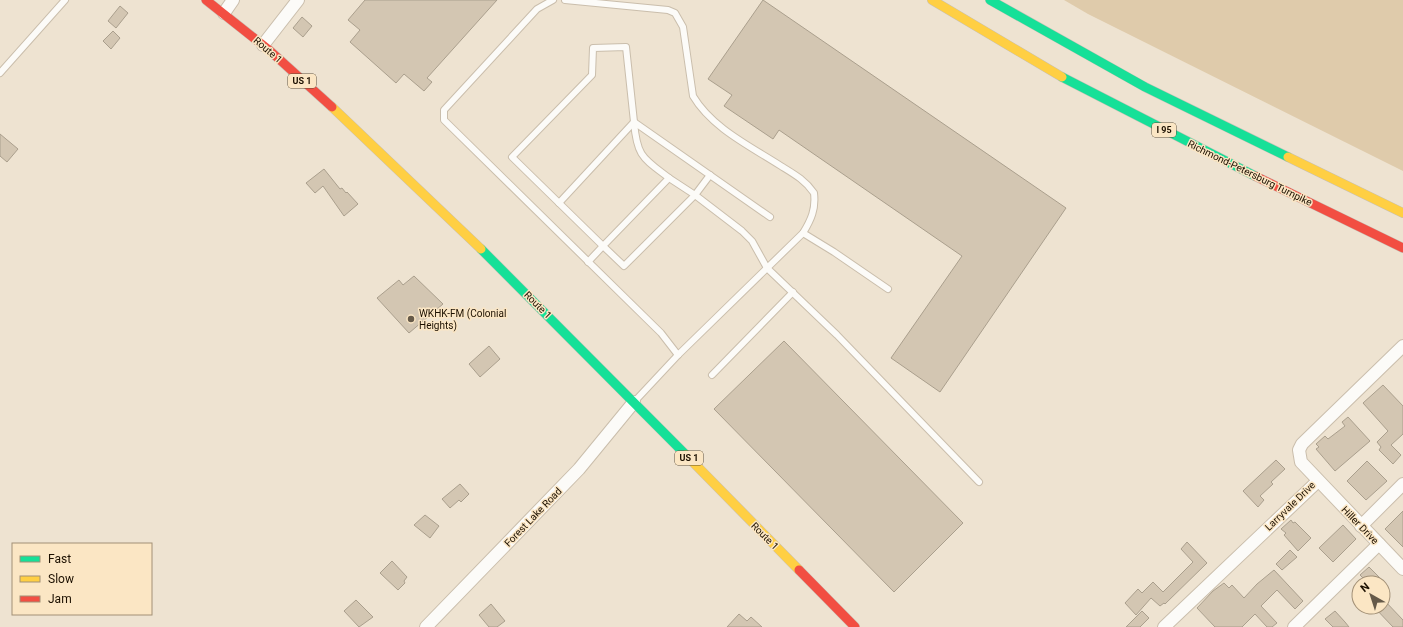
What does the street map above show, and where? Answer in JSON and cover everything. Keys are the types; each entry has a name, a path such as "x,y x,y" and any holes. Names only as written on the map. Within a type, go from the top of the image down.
{"main road":[{"name":"Route 1","path":"206,0 262,45 394,164 514,280 855,627"},
{"name":"Richmond-Petersburg Turnpike","path":"932,0 1039,63 1145,120 1403,248"},
{"path":"990,0 1145,87 1403,213"}],"street":[{"path":"224,13 233,0"},
{"path":"262,45 298,0"},
{"name":"Larryvale Drive","path":"1164,627 1318,481 1301,462 1299,450 1302,444 1403,346"},
{"name":"Forest Lake Road","path":"426,627 579,469 634,402"},
{"name":"Hiller Drive","path":"1318,481 1403,569"},
{"path":"1361,526 1403,484"},
{"path":"1294,627 1379,544"}],"lane":[{"path":"0,73 65,0"},
{"path":"551,0 537,9 444,110 443,115 447,123 661,333 678,355"},
{"path":"565,0 668,10 675,13 682,27 693,96 697,104 707,115 731,133 801,178 814,193 814,211 810,222 803,233 678,355 634,402"},
{"path":"710,175 695,195 624,266 512,157 592,75 593,48 626,47 635,139 642,158 695,195 742,231 752,241 767,268 793,292 979,482"},
{"path":"634,122 770,216"},
{"path":"559,203 634,122"},
{"path":"588,262 669,178"},
{"path":"803,233 888,289"},
{"path":"712,375 793,292"}],"shaded area":[{"path":"1064,0 1403,0 1403,171 1088,14"}],"building":[{"path":"365,0 497,0 427,78 432,82 424,91 404,74 396,83 350,42 360,30 348,20"},
{"path":"763,0 1066,208 940,392 891,358 962,256 779,130 773,139 724,106 732,95 708,79"},
{"path":"120,6 128,13 116,28 108,21"},
{"path":"302,17 312,26 303,37 293,28"},
{"path":"113,31 120,38 111,49 103,41"},
{"path":"0,134 18,149 7,162 0,156"},
{"path":"324,169 340,189 342,188 346,193 347,192 358,204 344,216 323,186 315,193 306,183"},
{"name":"WKHK-FM (Colonial Heights)","path":"414,276 443,304 409,333 377,298 399,280 403,285"},
{"path":"784,341 963,523 894,592 714,409"},
{"path":"489,346 500,359 480,377 469,364"},
{"path":"1383,385 1403,406 1403,434 1391,445 1401,455 1393,464 1379,450 1381,447 1377,442 1388,431 1363,403"},
{"path":"1348,417 1370,441 1335,471 1316,449 1319,447 1316,444 1325,436 1328,439 1345,426 1342,422"},
{"path":"1276,460 1285,469 1271,482 1273,484 1260,496 1264,500 1258,507 1243,491"},
{"path":"1367,461 1387,481 1366,500 1347,481"},
{"path":"460,484 469,494 461,502 459,500 450,508 442,499"},
{"path":"1403,511 1403,547 1385,529"},
{"path":"425,515 439,526 430,538 414,525"},
{"path":"1291,520 1311,538 1298,551 1284,535 1286,533 1281,529"},
{"path":"1343,525 1356,539 1333,562 1319,548"},
{"path":"1187,542 1207,563 1165,604 1164,603 1160,606 1151,598 1136,615 1125,603 1138,589 1142,593 1153,582 1163,592 1193,562 1181,549"},
{"path":"1290,550 1297,557 1282,570 1276,564"},
{"path":"392,561 407,577 404,581 405,583 398,590 380,573"},
{"path":"1369,567 1377,575 1360,575"},
{"path":"1274,570 1303,601 1295,609 1277,590 1261,606 1277,623 1272,627 1267,627 1255,614 1242,627 1215,627 1197,608 1213,591 1224,583 1229,588 1232,585 1244,598 1257,584"},
{"path":"356,600 373,617 359,627 344,611"},
{"path":"491,604 505,621 497,627 489,627 479,615"},
{"path":"1391,607 1403,620 1403,627 1393,627 1382,615 1391,615"},
{"path":"1142,611 1149,618 1140,627 1126,627"},
{"path":"1335,611 1349,627 1333,627 1325,619"},
{"path":"739,614 747,621 751,617 762,627 727,627"}],"traffic: fast":[{"path":"990,0 1145,87 1288,157"},
{"path":"1062,77 1255,176"},
{"path":"481,249 686,455"}],"traffic: slow":[{"path":"932,0 1062,77"},
{"path":"332,107 481,249"},
{"path":"1288,157 1403,213"},
{"path":"686,455 799,570"}],"traffic: jam":[{"path":"206,0 269,50 332,107"},
{"path":"1255,176 1403,248"},
{"path":"799,570 855,627"}],"place":[{"name":"WKHK-FM (Colonial Heights)","path":"411,319"}]}
